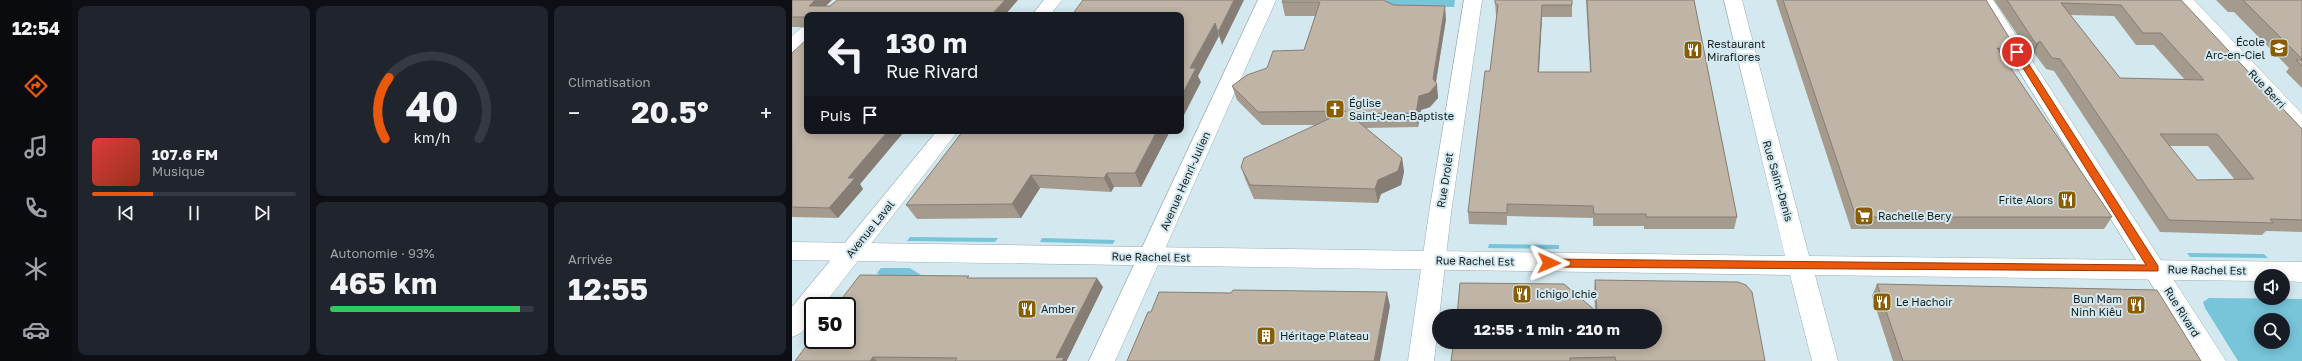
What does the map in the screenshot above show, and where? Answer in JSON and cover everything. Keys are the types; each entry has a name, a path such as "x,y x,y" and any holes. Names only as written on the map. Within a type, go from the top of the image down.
{"street":[{"path":"1043,12 1053,0"},
{"name":"Avenue Henri-Julien","path":"1102,361 1267,0"},
{"name":"Rue Drolet","path":"1421,361 1440,213 1472,0"},
{"name":"Rue Saint-Denis","path":"1733,0 1766,139 1801,266 1825,361"},
{"name":"Rue Rivard","path":"1984,0 2213,361"},
{"name":"Rue Berri","path":"2184,0 2302,126"},
{"path":"792,46 804,35"},
{"name":"Avenue Laval","path":"792,326 946,134"},
{"name":"Rue Rachel Est","path":"792,251 2302,272"}],"shaded area":[{"path":"1384,0 1455,0 1454,7 1393,6"},
{"path":"910,237 998,238 995,242 907,241"},
{"path":"1042,238 1115,240 1113,244 1040,242"},
{"path":"1489,244 1559,245 1559,249 1488,248"},
{"path":"2187,253 2264,254 2268,258 2190,257"},
{"path":"881,268 910,268 921,275 879,275 877,273"},
{"path":"2209,298 2254,298 2254,305 2290,305 2290,299 2302,299 2302,361 2238,361 2205,308 2203,302"}],"building":[{"path":"792,0 815,0 809,6 830,6 837,0 1005,0 994,12 804,12 804,17 792,17"},
{"path":"1083,0 1234,0 1218,32 1215,23 1190,68 1196,68 1184,91 1184,12 1074,12"},
{"name":"Église Saint-Jean-Baptiste","path":"1283,0 1383,0 1394,5 1445,6 1433,79 1437,84 1429,93 1419,96 1416,113 1349,114 1402,158 1398,171 1378,180 1375,189 1250,185 1241,167 1244,158 1346,111 1258,112 1232,86 1247,75 1267,68 1273,51 1304,50 1320,2 1282,2"},
{"path":"1495,0 1572,0 1572,5 1542,5 1538,72 1591,72 1587,0 1694,0 1737,217 1646,217 1646,214 1594,214 1593,206 1507,204 1507,213 1468,212 1485,71 1490,71 1498,5 1495,3"},
{"path":"1783,0 1986,0 2018,52 1997,48 2112,217 1856,217"},
{"path":"2007,0 2181,0 2302,129 2302,220 2270,219 2273,223 2169,220 2060,59 2052,58 2040,41 2036,44","holes":["2061,3 2121,5 2143,33 2161,33 2204,80 2120,78","2160,134 2217,134 2254,179 2197,180"]},
{"path":"2243,0 2302,0 2302,59"},
{"path":"804,42 804,134 885,134 848,178 855,178 829,208 792,207 792,53"},
{"path":"2296,60 2302,60 2302,66"},
{"path":"961,134 1155,134 1135,173 1107,173 1104,178 1031,175 1012,204 906,205"},
{"path":"860,275 969,276 967,278 1097,278 1056,358 1064,357 1062,361 955,361 957,358 873,357 870,361 795,361 804,349 856,349 856,297 843,297"},
{"path":"1595,280 1738,282 1746,285 1752,292 1765,361 1616,361 1615,357 1570,358 1570,361 1451,361 1453,349 1662,349 1662,309 1597,309"},
{"path":"1460,283 1564,284 1593,309 1458,309"},
{"path":"1877,284 2157,290 2201,361 1903,361"},
{"name":"Héritage Plateau","path":"1233,290 1387,292 1374,361 1127,361 1148,312 1151,312 1159,292 1231,293"}],"place":[{"name":"École Arc-en-Ciel","path":"2279,48"},
{"name":"Restaurant Miraflores","path":"1693,50"},
{"name":"Église Saint-Jean-Baptiste","path":"1335,109"},
{"name":"Frite Alors","path":"2067,200"},
{"name":"Rachelle Bery","path":"1864,216"},
{"name":"Ichigo Ichie","path":"1522,294"},
{"name":"Le Hachoir","path":"1882,302"},
{"name":"Bun Mam Ninh Kiêu","path":"2136,305"},
{"name":"Amber","path":"1027,309"},
{"name":"Héritage Plateau","path":"1266,336"}],"route":[{"path":"1549,263 2154,269 2017,52"}]}
